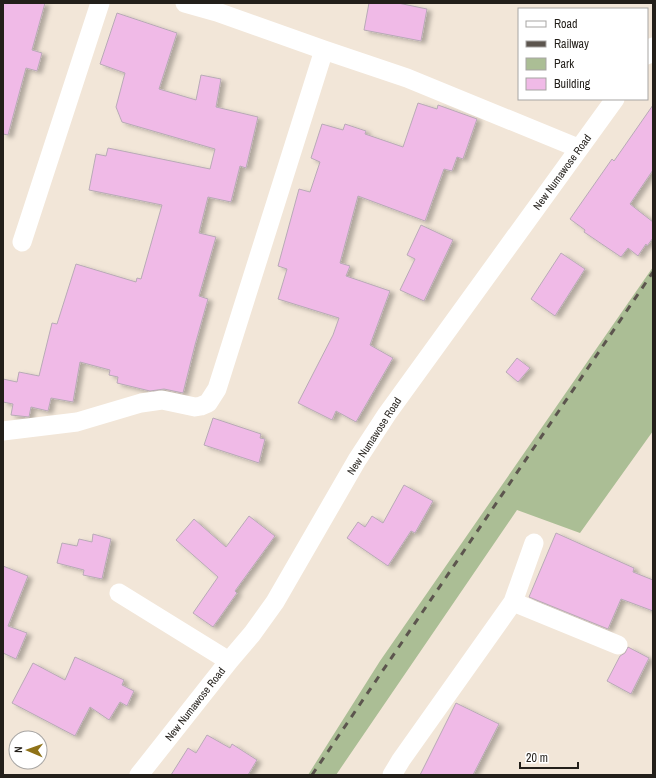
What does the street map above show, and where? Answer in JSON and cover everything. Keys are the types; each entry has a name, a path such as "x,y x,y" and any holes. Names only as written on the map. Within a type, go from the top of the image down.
{"street":[{"path":"22,242 100,3"},
{"path":"185,3 215,8 324,50 407,78 578,148"},
{"path":"3,431 77,422 141,403 162,400 194,407 208,403 217,389 324,50"},
{"name":"New Numawose Road","path":"139,775 252,634 275,602 358,460 387,414 578,148 614,100"},
{"path":"392,775 401,760 513,602 534,543"},
{"path":"119,593 229,661"},
{"path":"513,602 618,645"}],"green space":[{"path":"653,267 653,431 580,533 517,510 336,775 308,775 380,661"}],"building":[{"path":"3,3 45,3 32,50 42,53 37,71 26,68 8,135 3,134"},
{"path":"369,3 398,3 427,9 421,41 364,30"},
{"path":"117,13 177,33 159,89 196,100 201,75 221,79 216,107 258,117 246,168 240,166 231,202 208,197 199,233 216,237 199,296 208,299 183,393 164,389 150,391 117,383 118,377 109,375 110,370 80,362 73,402 51,398 48,411 31,407 29,417 11,415 13,404 3,402 3,379 17,382 19,372 39,376 52,323 57,324 76,264 136,282 137,278 141,279 162,205 89,190 96,154 106,156 108,148 210,169 215,149 122,122 116,107 125,73 100,64"},
{"path":"418,103 437,109 438,105 477,119 463,159 457,157 452,171 444,169 425,221 358,196 340,263 350,266 346,276 390,291 370,345 393,358 356,422 336,411 332,420 298,403 333,335 339,318 278,299 287,269 278,266 299,189 310,192 320,162 311,158 322,124 343,130 345,124 366,131 365,134 403,147"},
{"path":"653,105 653,170 630,204 653,222 653,238 647,246 646,244 638,256 628,248 621,257 584,232 585,230 570,219 612,159 614,161"},
{"path":"421,225 453,240 424,301 400,290 415,259 407,255"},
{"path":"561,253 585,269 555,316 531,299"},
{"path":"517,358 530,368 518,382 506,372"},
{"path":"213,418 261,434 260,438 265,439 259,463 204,445"},
{"path":"404,485 433,501 415,533 411,531 388,566 347,538 358,522 365,527 372,516 383,523"},
{"path":"249,516 275,536 235,591 237,593 213,627 193,613 218,577 176,540 194,519 226,547"},
{"path":"556,533 634,568 633,572 653,580 653,611 621,599 608,629 529,597"},
{"path":"93,534 111,539 102,579 83,575 84,570 57,563 62,543 77,546 79,539 92,542"},
{"path":"3,566 28,576 8,626 27,633 16,659 3,653"},
{"path":"628,647 649,658 631,694 607,681 620,656 625,653"},
{"path":"75,657 124,680 122,685 134,691 127,706 120,702 109,720 90,707 75,736 12,703 33,663 65,680"},
{"path":"456,703 499,724 473,775 420,775"},
{"path":"207,735 230,748 232,744 257,760 248,775 171,775 188,748 196,753"}],"railway":[{"path":"312,775 653,272"}]}
